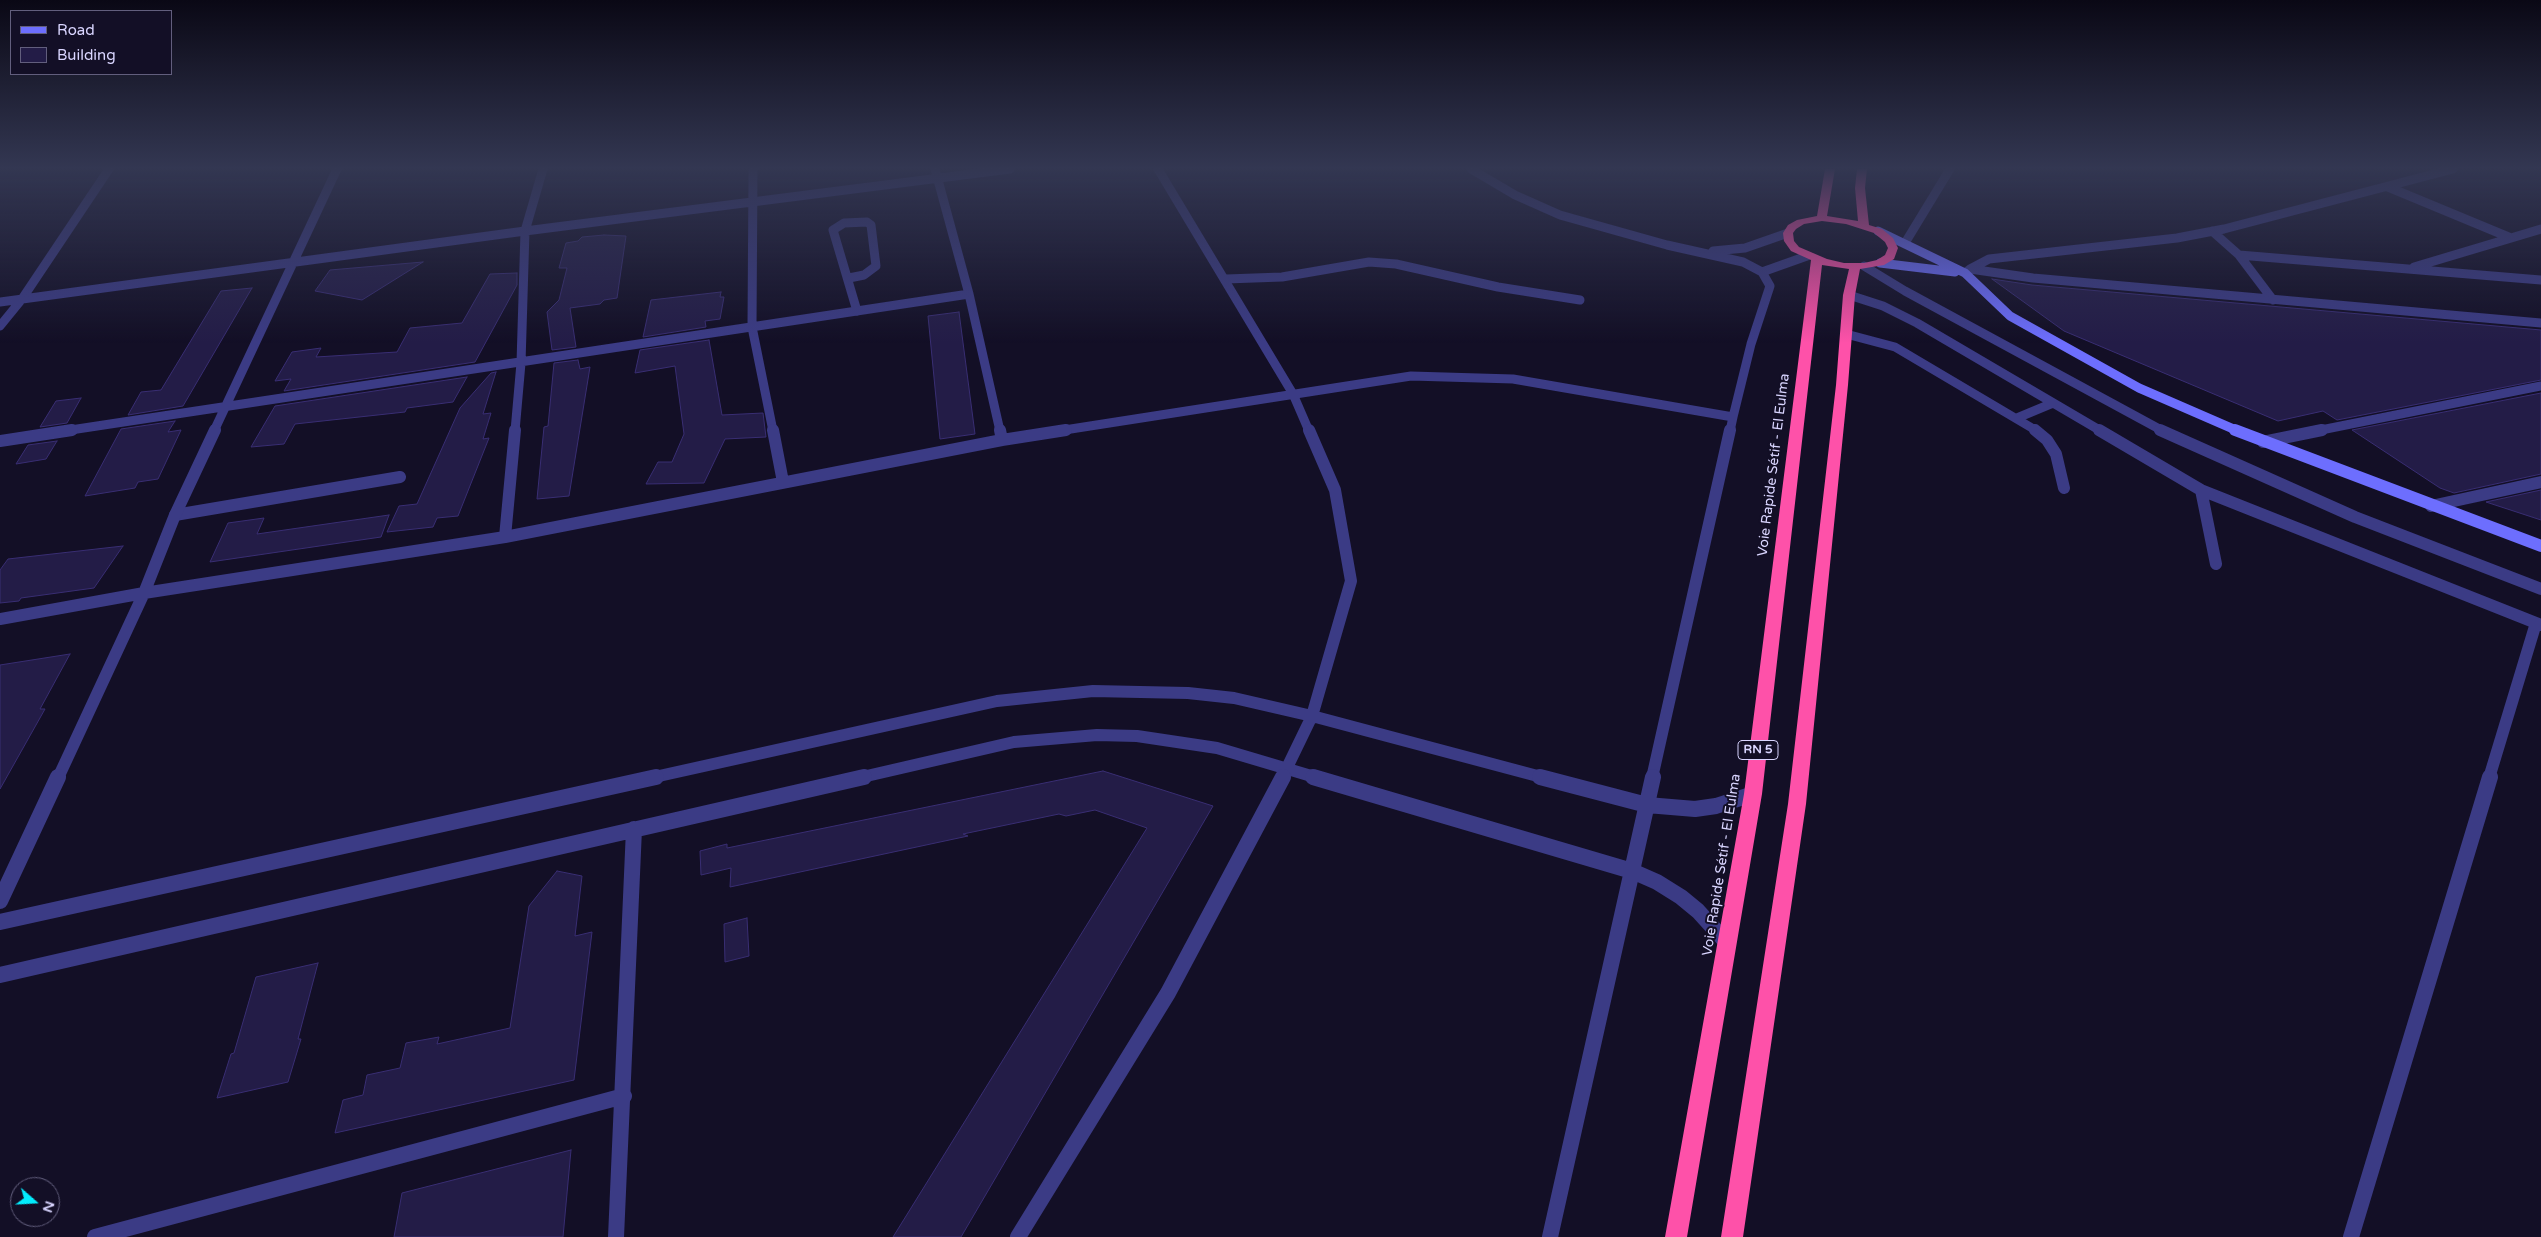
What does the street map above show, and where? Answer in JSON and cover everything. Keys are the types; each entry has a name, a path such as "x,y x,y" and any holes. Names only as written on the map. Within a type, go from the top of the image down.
{"highway":[{"path":"1792,227 1788,233 1789,241 1812,257 1860,266 1880,263 1890,257 1893,248 1889,240 1878,231 1868,227"},
{"name":"Voie Rapide Sétif - El Eulma","path":"1676,1237 1752,794 1812,257"},
{"path":"1732,1237 1797,804 1849,296 1860,266"}],"street":[{"path":"0,326 22,299 70,227"},
{"path":"0,901 144,594 175,515 310,227"},
{"path":"505,537 521,363 526,227"},
{"path":"0,302 554,227"},
{"path":"753,227 752,327 783,482"},
{"path":"838,227 833,230 849,278 857,311"},
{"path":"849,278 864,275 872,271 876,266 871,227"},
{"path":"951,227 969,294 1002,440"},
{"path":"1018,1237 1168,993 1287,768 1312,716 1351,581 1335,490 1293,394 1193,227"},
{"path":"1550,1237 1733,418 1751,344 1770,286 1762,272 1743,262 1667,245 1602,227"},
{"path":"1905,243 1915,227"},
{"path":"1968,271 1989,259 2017,254 2178,238 2229,227"},
{"path":"2484,227 2511,238"},
{"path":"2406,269 2541,229"},
{"path":"1878,231 1968,271 2010,316 2139,388 2264,442 2541,546"},
{"path":"2212,231 2239,255 2273,300"},
{"path":"1667,245 1714,251 1745,248 1788,233"},
{"path":"2239,255 2541,280"},
{"path":"1762,272 1812,257"},
{"path":"1226,279 1282,277 1368,262 1396,264 1498,287 1580,300"},
{"path":"1880,263 2541,323"},
{"path":"1860,266 2175,438 2356,517 2541,588"},
{"path":"0,441 969,294"},
{"path":"1849,296 1883,306 1917,323 2201,490 2539,624 2351,1237"},
{"path":"1846,334 1895,347 1973,395 2016,418 2047,440 2056,454 2064,488"},
{"path":"0,619 144,594 505,537 1002,440 1411,376 1513,379 1733,418"},
{"path":"2264,442 2541,386"},
{"path":"2016,418 2053,403"},
{"path":"175,515 400,478"},
{"path":"2431,506 2541,482"},
{"path":"2201,490 2216,564"},
{"path":"0,922 997,701 1054,694 1140,690 1234,698 1312,716 1647,805 1695,809 1716,806 1752,794"},
{"path":"0,975 1014,742 1056,737 1137,736 1217,748 1632,871 1657,882 1681,897 1698,910 1727,942"},
{"path":"616,1237 624,1096 634,828"},
{"path":"95,1237 624,1096"}],"building":[{"path":"626,236 617,298 604,300 600,304 570,308 576,347 552,350 547,312 559,300 567,268 559,268 566,243 578,241 582,237"},
{"path":"423,262 362,300 315,291 330,270"},
{"path":"517,273 517,285 475,362 284,391 291,379 275,381 292,352 321,348 316,357 397,352 410,328 462,323 490,274"},
{"path":"1992,279 2032,285 2541,330 2541,380 2337,420 2323,411 2278,421 2064,331"},
{"path":"252,288 183,406 128,415 141,392 161,390 221,291"},
{"path":"721,292 720,297 724,297 720,319 705,321 706,327 643,337 651,300"},
{"path":"959,312 975,434 940,439 928,316"},
{"path":"709,340 722,415 763,413 766,437 725,439 704,483 646,484 658,462 672,462 684,434 675,366 635,373 640,350"},
{"path":"578,360 580,369 590,367 569,496 537,499 544,427 548,426 554,363"},
{"path":"496,372 483,414 491,413 483,439 489,438 458,516 437,518 433,527 387,532 399,506 417,504 460,408 491,373"},
{"path":"467,377 453,402 407,408 405,412 295,424 284,444 251,447 275,406"},
{"path":"2541,393 2541,474 2454,493 2440,488 2352,430"},
{"path":"81,398 67,423 40,427 56,401"},
{"path":"175,421 168,432 181,430 158,479 138,482 135,488 85,496 121,429"},
{"path":"57,441 46,459 16,464 28,445"},
{"path":"2541,490 2541,520 2486,502"},
{"path":"389,515 381,537 210,562 228,523 264,518 257,534"},
{"path":"123,546 94,588 21,598 19,601 0,603 0,570 8,559"},
{"path":"70,654 40,709 45,709 0,789 0,665"},
{"path":"1103,771 1213,806 961,1237 893,1237 1147,828 1095,810 1066,816 1059,814 963,834 968,836 730,887 731,868 701,875 700,851 727,844 727,848"},
{"path":"557,871 582,876 575,936 592,932 574,1080 335,1133 343,1100 363,1095 367,1075 400,1068 406,1043 439,1037 437,1044 510,1028 529,906"},
{"path":"747,918 749,956 725,962 724,924"},
{"path":"318,963 298,1039 301,1039 288,1082 217,1098 231,1054 234,1053 256,977"},
{"path":"571,1150 563,1237 394,1237 402,1193"}]}
